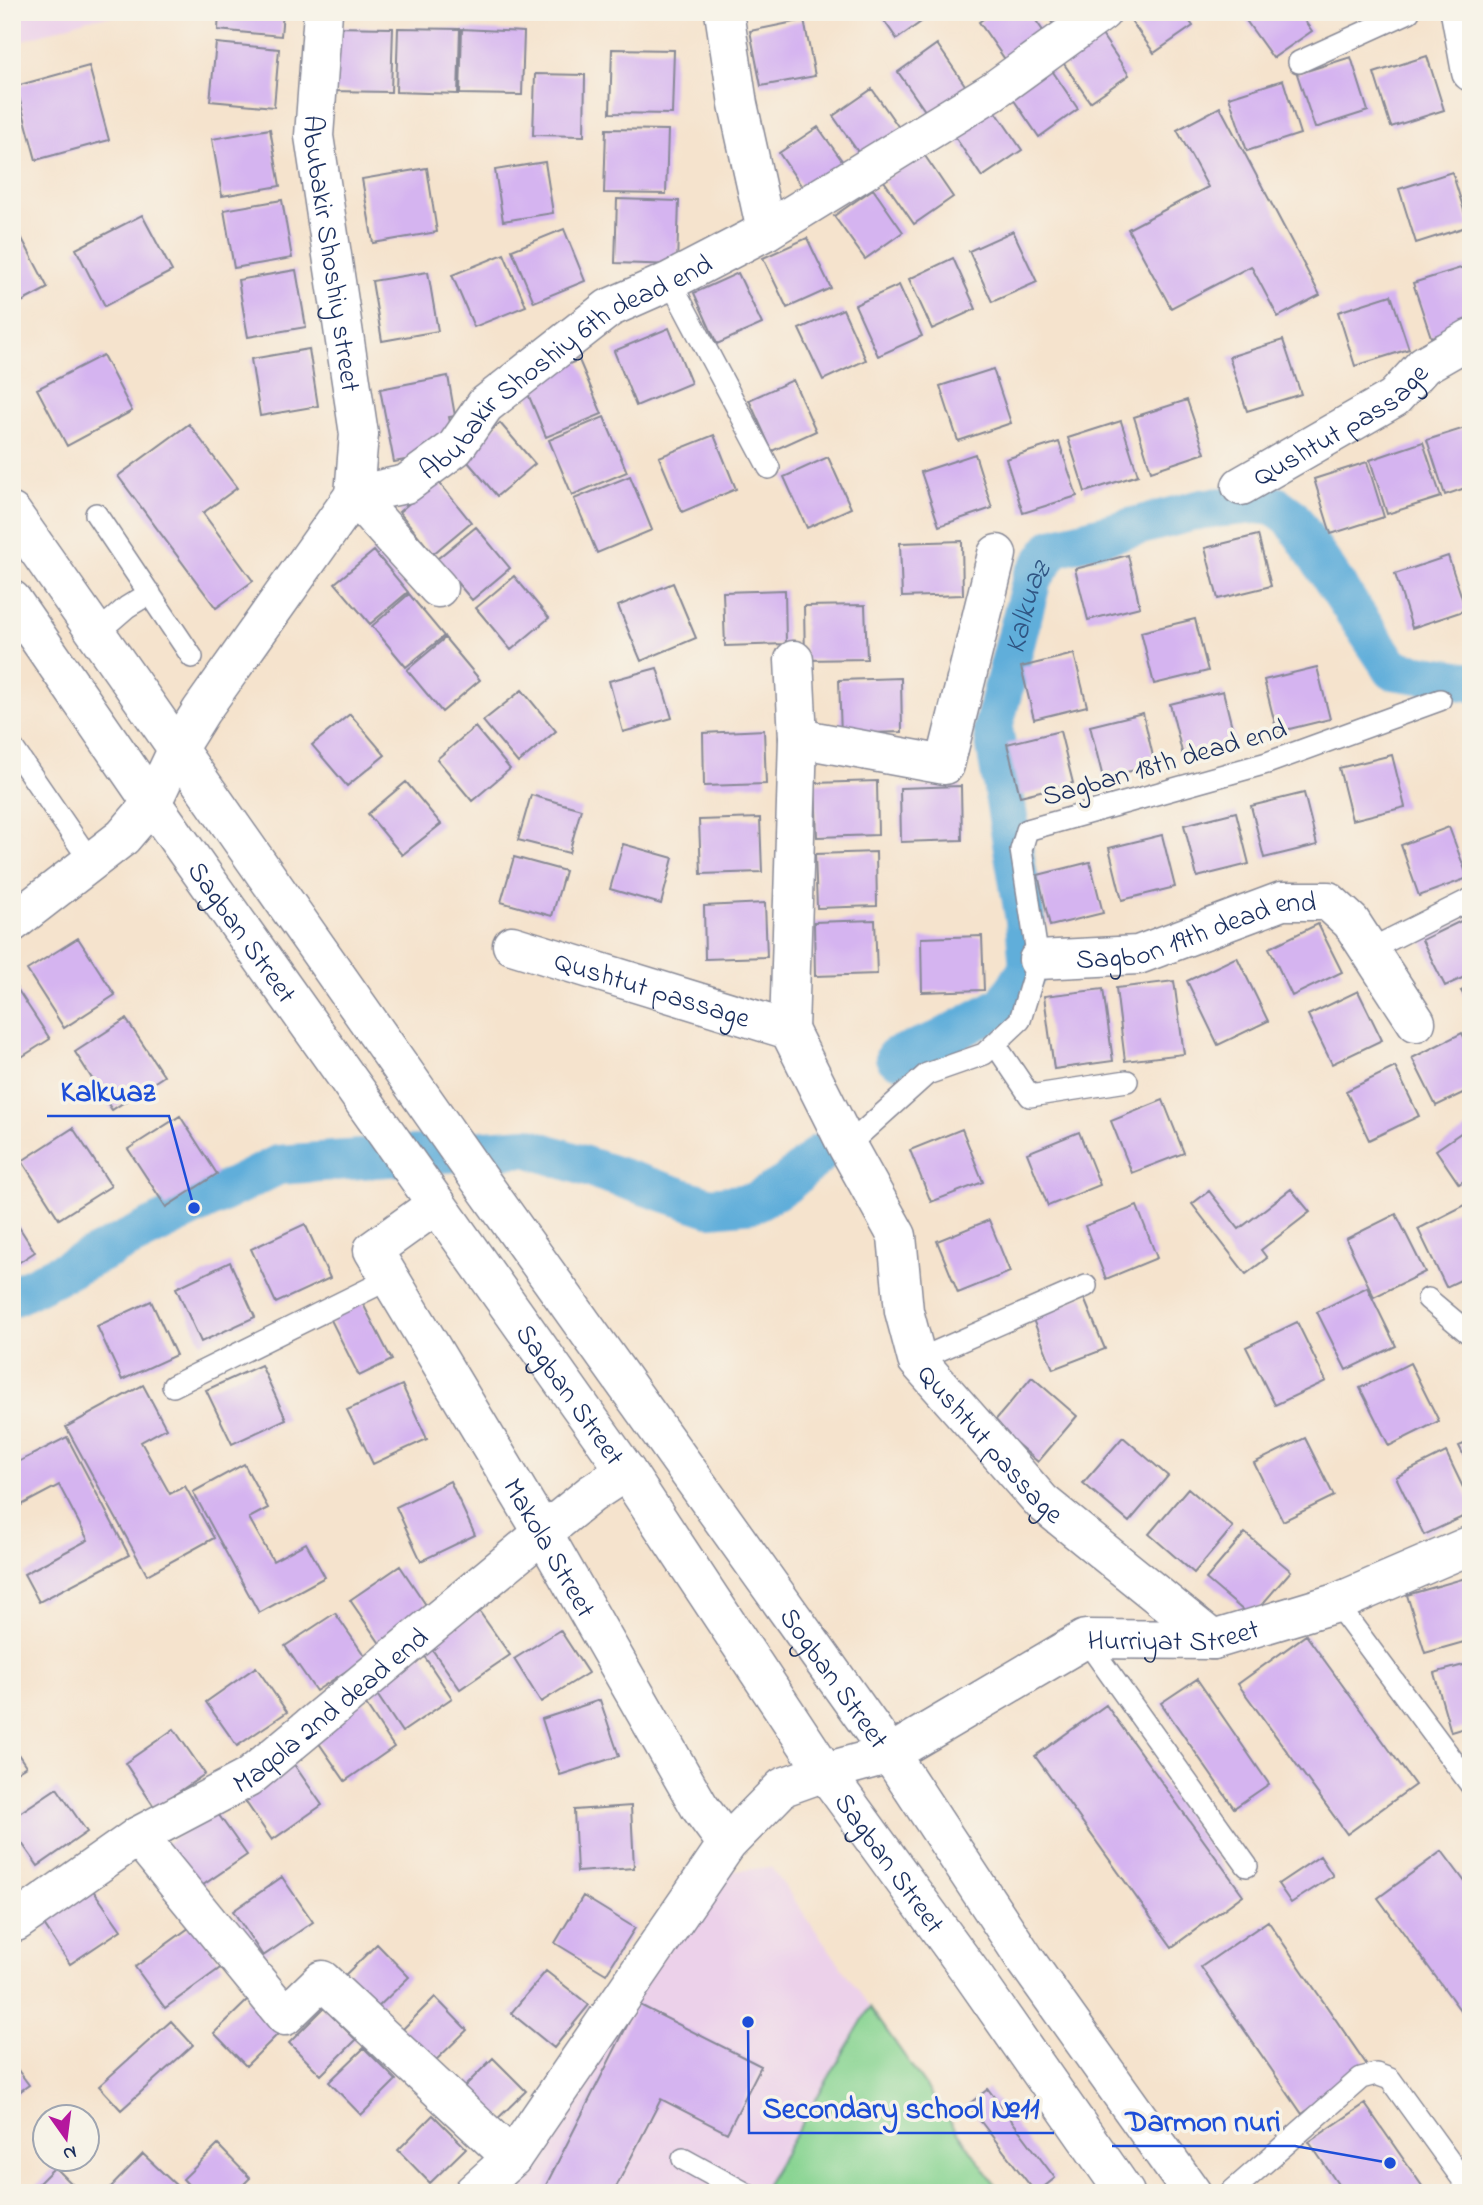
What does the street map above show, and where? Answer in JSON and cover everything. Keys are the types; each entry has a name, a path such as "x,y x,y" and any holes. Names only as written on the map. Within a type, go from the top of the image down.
{"street":[{"name":"Abubakir Shoshiy street","path":"323,12 314,136 359,434 354,495"},
{"path":"724,12 738,104 766,231"},
{"name":"Abubakir Shoshiy 6th dead end","path":"354,495 406,484 455,448 485,405 609,308 670,281 766,231 993,91 1102,12"},
{"path":"1460,12 1471,72"},
{"name":"Qushtut passage","path":"1241,486 1394,398 1424,365 1471,338"},
{"path":"12,923 123,837 152,803 178,748 201,711 354,495 438,588"},
{"name":"Sagban Street","path":"12,513 472,1169"},
{"path":"798,738 945,765 996,554"},
{"name":"Sagban Street","path":"12,600 152,803 626,1471 825,1772 972,1974 1125,2193"},
{"path":"789,1030 798,738 794,660"},
{"name":"Sagbon 19th dead end","path":"1038,960 1138,955 1282,901 1328,901 1351,922 1416,1022"},
{"name":"Qushtut passage","path":"512,944 789,1030 846,1146 897,1236 904,1311 918,1360 1042,1502 1213,1640"},
{"name":"Sogban Street","path":"472,1169 890,1754 1025,1959 1192,2193"},
{"path":"382,1264 428,1192"},
{"name":"Makola Street","path":"382,1264 543,1533 699,1806 727,1844"},
{"name":"Maqola 2nd dead end","path":"16,1922 138,1836 247,1778 543,1533 626,1471"},
{"name":"Hurriyat Street","path":"890,1754 1085,1639 1213,1640 1336,1603 1471,1545"},
{"path":"473,2193 512,2158 727,1844 783,1787 890,1754"},
{"path":"138,1836 285,2016 322,1980 512,2158"}],"lane":[{"path":"1299,62 1409,12"},
{"path":"670,281 769,468"},
{"path":"96,514 192,657"},
{"path":"97,633 127,607 149,593"},
{"name":"Sagban 18th dead end","path":"1038,960 1021,850 1027,830 1267,763 1440,700"},
{"path":"12,747 91,862"},
{"path":"1369,950 1471,899"},
{"path":"846,1146 927,1074 984,1054 1020,1020 1038,960"},
{"path":"995,1044 1030,1096 1127,1081"},
{"path":"173,1386 382,1264"},
{"path":"918,1360 1086,1286"},
{"path":"1428,1299 1471,1335"},
{"path":"1336,1603 1471,1785"},
{"path":"1085,1639 1247,1866"},
{"path":"1230,2193 1361,2078 1376,2074 1390,2079 1471,2191"},
{"path":"683,2159 745,2193"}],"shaded area":[{"path":"12,12 152,12 88,19 12,44"},
{"path":"771,1867 1001,2193 520,2193 604,2038 726,1872"}],"green space":[{"path":"870,2007 1001,2193 761,2193"}],"building":[{"path":"219,12 283,12 281,36 218,30"},
{"path":"878,12 935,12 897,39"},
{"path":"993,12 1030,12 1048,38 1009,65 979,22"},
{"path":"1045,12 1083,12 1057,30"},
{"path":"1125,12 1183,12 1193,26 1154,53"},
{"path":"1246,12 1298,12 1312,31 1273,58 1242,15"},
{"path":"804,20 815,76 761,86 750,31"},
{"path":"331,27 393,28 391,92 329,91"},
{"path":"398,28 460,29 458,94 396,92"},
{"path":"462,29 524,32 522,95 460,94"},
{"path":"1100,32 1129,75 1090,102 1060,58"},
{"path":"216,43 279,49 274,107 210,101"},
{"path":"937,44 967,88 928,115 898,72"},
{"path":"612,49 674,50 672,114 610,113"},
{"path":"1427,56 1444,110 1391,127 1374,73"},
{"path":"1351,57 1368,111 1315,128 1297,74"},
{"path":"89,66 109,140 36,160 16,86"},
{"path":"1049,66 1078,109 1039,137 1009,93"},
{"path":"535,74 585,75 584,136 533,135"},
{"path":"1283,80 1300,134 1247,151 1229,97"},
{"path":"872,89 902,132 863,159 833,116"},
{"path":"992,106 1022,150 982,177 953,134"},
{"path":"1220,107 1320,295 1278,317 1251,266 1171,308 1128,229 1208,187 1177,130"},
{"path":"818,127 848,169 809,197 779,153"},
{"path":"270,129 280,186 222,196 212,139"},
{"path":"606,129 668,130 666,194 604,193"},
{"path":"923,153 953,197 914,224 884,181"},
{"path":"545,162 553,213 503,221 495,170"},
{"path":"427,168 437,232 373,243 362,179"},
{"path":"1452,172 1469,226 1416,243 1399,189"},
{"path":"873,189 903,232 865,259 834,216"},
{"path":"617,199 679,201 677,265 615,263"},
{"path":"282,200 292,258 234,268 224,210"},
{"path":"142,215 172,271 105,306 76,249"},
{"path":"564,229 585,281 534,302 512,250"},
{"path":"18,231 48,288 12,307 12,235"},
{"path":"1013,231 1037,282 992,302 969,251"},
{"path":"807,238 831,288 787,308 763,258"},
{"path":"504,254 526,306 474,327 452,275"},
{"path":"953,258 976,309 932,329 909,279"},
{"path":"1467,266 1471,277 1471,324 1431,337 1413,283"},
{"path":"296,270 306,327 248,337 238,280"},
{"path":"428,272 438,331 382,341 372,281"},
{"path":"738,273 762,324 717,344 694,293"},
{"path":"899,285 922,336 878,356 855,305"},
{"path":"1391,295 1409,349 1355,366 1338,312"},
{"path":"843,309 866,360 823,380 799,329"},
{"path":"669,328 691,383 636,406 614,351"},
{"path":"1283,340 1301,394 1247,411 1229,357"},
{"path":"309,349 318,406 260,416 251,359"},
{"path":"103,355 132,411 67,446 37,389"},
{"path":"579,360 602,414 546,437 523,382"},
{"path":"993,369 1011,423 958,441 940,386"},
{"path":"448,376 455,416 449,417 454,444 437,454 394,462 380,389"},
{"path":"793,380 816,431 772,451 749,400"},
{"path":"1187,400 1205,453 1151,471 1134,417"},
{"path":"604,417 627,472 572,495 549,440"},
{"path":"1121,421 1138,475 1085,492 1068,438"},
{"path":"500,423 535,464 497,496 462,455"},
{"path":"189,424 237,488 203,513 253,581 216,608 118,476"},
{"path":"1471,426 1471,486 1445,495 1427,440"},
{"path":"714,435 736,489 682,512 659,457"},
{"path":"1059,442 1077,496 1023,513 1006,459"},
{"path":"1423,442 1441,497 1387,514 1370,460"},
{"path":"975,454 992,508 939,526 921,472"},
{"path":"828,457 851,508 807,528 784,477"},
{"path":"1367,462 1384,517 1331,534 1314,479"},
{"path":"630,476 652,530 597,553 574,499"},
{"path":"437,480 471,522 433,554 399,512"},
{"path":"476,527 510,568 472,600 437,559"},
{"path":"1258,535 1271,586 1218,599 1205,548"},
{"path":"962,541 963,595 902,597 900,543"},
{"path":"374,551 408,592 370,624 335,583"},
{"path":"1128,555 1140,607 1088,620 1075,569"},
{"path":"1448,556 1466,610 1412,628 1395,574"},
{"path":"514,576 549,618 511,650 476,608"},
{"path":"673,583 696,638 641,661 618,606"},
{"path":"785,590 786,644 725,646 723,592"},
{"path":"409,594 444,636 406,667 372,626"},
{"path":"865,605 867,659 805,660 804,606"},
{"path":"1195,619 1208,671 1154,684 1141,632"},
{"path":"445,638 480,680 442,712 407,670"},
{"path":"1074,654 1087,706 1034,719 1021,667"},
{"path":"1317,667 1330,719 1277,732 1264,680"},
{"path":"657,668 672,718 623,732 609,681"},
{"path":"901,678 902,732 841,734 839,680"},
{"path":"522,690 556,731 518,763 483,721"},
{"path":"1223,691 1236,743 1183,756 1170,704"},
{"path":"1143,713 1155,765 1103,778 1090,726"},
{"path":"350,714 385,755 347,786 312,745"},
{"path":"475,727 510,769 472,801 437,759"},
{"path":"764,730 766,784 704,786 703,733"},
{"path":"1060,731 1073,783 1020,796 1007,744"},
{"path":"1392,755 1405,807 1352,820 1339,768"},
{"path":"877,781 878,835 817,837 815,783"},
{"path":"406,782 441,824 402,855 368,814"},
{"path":"961,786 962,840 901,842 900,788"},
{"path":"1304,793 1317,845 1264,858 1251,806"},
{"path":"531,795 581,809 569,853 518,840"},
{"path":"1236,812 1249,864 1197,877 1184,825"},
{"path":"760,818 762,872 701,874 699,820"},
{"path":"1449,827 1468,878 1419,896 1401,845"},
{"path":"1162,835 1175,887 1122,900 1109,848"},
{"path":"623,844 673,858 661,904 610,889"},
{"path":"876,852 877,906 817,908 815,854"},
{"path":"514,857 565,871 552,916 501,902"},
{"path":"1090,862 1103,913 1050,926 1038,875"},
{"path":"765,903 767,957 705,959 704,906"},
{"path":"1471,916 1471,974 1445,986 1422,940"},
{"path":"875,920 877,974 815,976 814,922"},
{"path":"1318,924 1342,972 1292,996 1269,948"},
{"path":"982,936 984,990 922,992 921,938"},
{"path":"78,938 115,995 64,1028 27,970"},
{"path":"1237,957 1268,1021 1218,1045 1187,981"},
{"path":"12,981 50,1039 12,1063"},
{"path":"1174,981 1184,1054 1125,1061 1116,988"},
{"path":"1471,986 1471,1007 1461,991"},
{"path":"1103,989 1113,1061 1054,1069 1044,996"},
{"path":"1358,991 1382,1040 1332,1064 1308,1015"},
{"path":"126,1019 164,1076 112,1110 75,1052"},
{"path":"1462,1033 1471,1051 1471,1089 1436,1106 1412,1058"},
{"path":"1395,1067 1419,1116 1369,1140 1346,1091"},
{"path":"1163,1100 1184,1153 1132,1173 1111,1121"},
{"path":"180,1116 217,1174 166,1207 128,1149"},
{"path":"1471,1126 1471,1176 1459,1184 1436,1150"},
{"path":"73,1128 111,1186 59,1219 22,1161"},
{"path":"962,1129 983,1182 931,1202 910,1150"},
{"path":"1079,1132 1100,1185 1048,1206 1027,1153"},
{"path":"1291,1189 1310,1212 1261,1250 1267,1258 1246,1274 1192,1204 1209,1191 1239,1229"},
{"path":"1467,1204 1471,1211 1471,1275 1446,1287 1418,1229"},
{"path":"1137,1206 1157,1258 1106,1279 1085,1226"},
{"path":"1396,1214 1425,1272 1374,1297 1346,1239"},
{"path":"12,1216 35,1252 12,1267"},
{"path":"989,1220 1010,1272 958,1293 937,1241"},
{"path":"305,1224 330,1278 276,1303 251,1249"},
{"path":"230,1262 255,1317 201,1342 176,1288"},
{"path":"1367,1287 1396,1346 1346,1370 1317,1312"},
{"path":"1083,1296 1105,1349 1053,1369 1032,1317"},
{"path":"151,1301 176,1355 122,1380 97,1326"},
{"path":"362,1302 392,1360 359,1376 330,1318"},
{"path":"1297,1322 1326,1381 1275,1405 1246,1347"},
{"path":"1410,1363 1439,1421 1389,1446 1360,1388"},
{"path":"261,1365 286,1419 232,1444 206,1390"},
{"path":"1032,1377 1077,1416 1038,1462 993,1423"},
{"path":"143,1385 166,1428 141,1442 170,1494 185,1486 214,1538 147,1575 66,1427"},
{"path":"402,1385 427,1439 373,1464 347,1410"},
{"path":"67,1437 129,1555 39,1602 24,1574 88,1540 59,1485 12,1510 12,1465"},
{"path":"1123,1437 1168,1476 1129,1522 1083,1483"},
{"path":"1305,1438 1334,1496 1283,1521 1254,1463"},
{"path":"1471,1441 1471,1470 1459,1446"},
{"path":"1446,1452 1471,1504 1471,1513 1424,1535 1396,1477"},
{"path":"244,1464 268,1508 249,1518 273,1561 306,1543 325,1577 259,1613 193,1492"},
{"path":"450,1481 475,1535 421,1561 396,1507"},
{"path":"1188,1488 1233,1527 1194,1573 1149,1534"},
{"path":"1245,1533 1291,1571 1251,1617 1206,1579"},
{"path":"400,1566 430,1611 381,1645 350,1600"},
{"path":"1469,1577 1471,1640 1425,1653 1407,1595"},
{"path":"479,1611 510,1655 460,1689 429,1645"},
{"path":"335,1613 366,1658 316,1691 285,1646"},
{"path":"560,1630 588,1673 541,1702 514,1659"},
{"path":"1306,1635 1415,1785 1347,1834 1238,1684"},
{"path":"422,1653 452,1698 402,1732 372,1687"},
{"path":"1471,1663 1471,1726 1451,1732 1434,1673"},
{"path":"256,1667 287,1712 237,1746 206,1702"},
{"path":"1197,1679 1269,1784 1234,1808 1161,1703"},
{"path":"600,1700 619,1756 560,1775 542,1719"},
{"path":"364,1702 394,1747 345,1781 314,1736"},
{"path":"1106,1705 1243,1895 1172,1947 1035,1756"},
{"path":"174,1729 205,1774 155,1808 125,1763"},
{"path":"12,1745 26,1766 12,1775"},
{"path":"291,1760 322,1805 272,1840 241,1795"},
{"path":"57,1788 87,1832 38,1866 12,1829 12,1818"},
{"path":"631,1806 634,1868 577,1872 574,1810"},
{"path":"216,1811 247,1855 197,1889 166,1844"},
{"path":"1442,1851 1471,1890 1471,2025 1378,1898"},
{"path":"1320,1856 1333,1876 1291,1903 1278,1884"},
{"path":"282,1877 313,1922 263,1956 233,1911"},
{"path":"90,1886 121,1930 70,1964 40,1919"},
{"path":"583,1896 635,1928 606,1974 555,1943"},
{"path":"1268,1921 1369,2068 1302,2114 1201,1967"},
{"path":"193,1925 223,1966 165,2008 135,1967"},
{"path":"377,1944 409,1977 374,2011 341,1979"},
{"path":"546,1971 589,2005 554,2048 511,2013"},
{"path":"435,1997 467,2030 432,2064 400,2032"},
{"path":"249,1999 281,2031 246,2066 214,2033"},
{"path":"638,2004 761,2066 727,2133 661,2099 613,2193 542,2193"},
{"path":"324,2008 356,2040 321,2075 289,2043"},
{"path":"171,2021 193,2045 121,2110 99,2086"},
{"path":"364,2048 396,2080 361,2115 329,2082"},
{"path":"493,2058 526,2091 491,2125 458,2093"},
{"path":"12,2062 29,2085 12,2097"},
{"path":"988,2089 1055,2178 1036,2193 968,2105"},
{"path":"1365,2104 1427,2193 1344,2193 1309,2142"},
{"path":"433,2115 466,2148 430,2183 398,2150"},
{"path":"218,2145 250,2178 235,2193 196,2193 183,2179"},
{"path":"143,2154 181,2190 179,2193 105,2193"},
{"path":"48,2174 62,2174 81,2193 29,2193"}],"waterway":[{"name":"Kalkuaz","path":"895,1057 940,1040 1004,1005 1029,968 1025,920 993,728 1032,579 1053,548 1202,509 1256,504 1276,506 1291,517 1393,670 1471,682"},
{"name":"Kalkuaz","path":"12,1297 278,1165 527,1147 710,1207 753,1203 786,1184 820,1154"}],"place":[{"name":"Kalkuaz","path":"194,1208"},
{"name":"Secondary school №11","path":"748,2022"},
{"name":"Darmon nuri","path":"1390,2163"}]}
